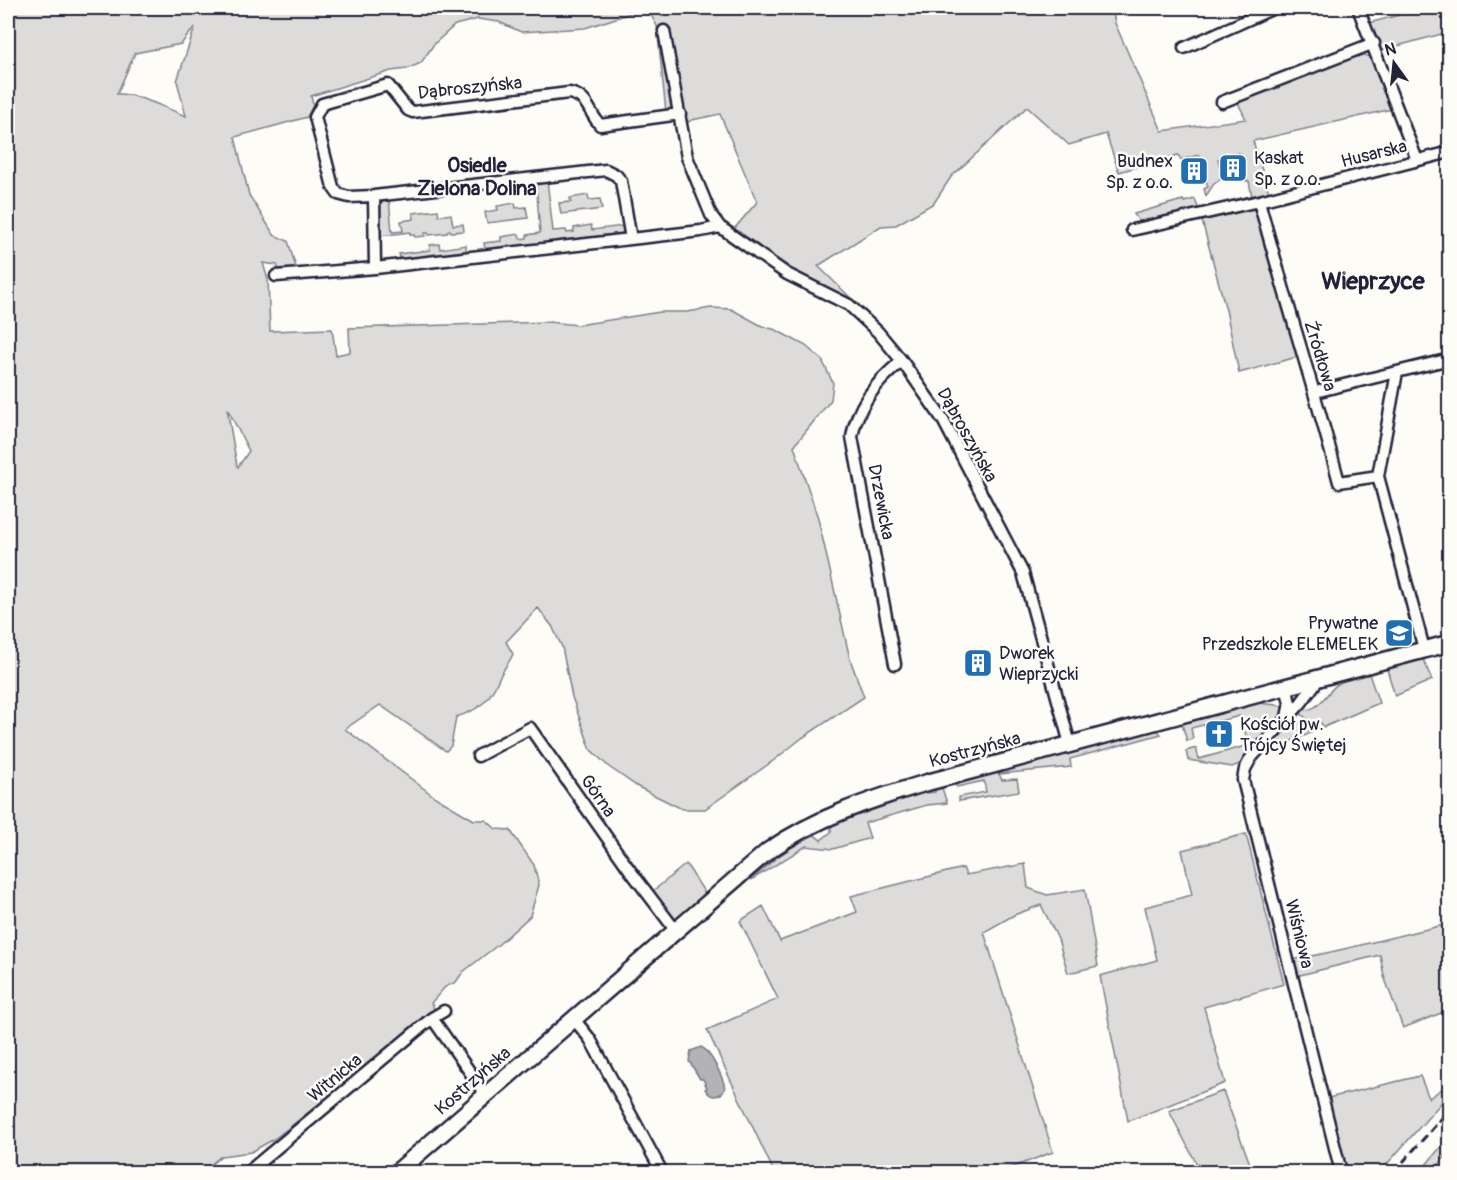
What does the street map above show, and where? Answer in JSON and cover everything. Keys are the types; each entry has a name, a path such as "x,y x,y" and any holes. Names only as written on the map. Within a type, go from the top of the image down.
{"main road":[{"name":"Kostrzyńska","path":"397,1173 768,851 820,820 897,792 1449,643"}],"street":[{"path":"1184,48 1274,8"},
{"path":"1359,8 1418,160"},
{"name":"Dąbroszyńska","path":"664,31 687,157 711,215 720,227 787,274 849,305 878,332 902,361 943,420 1023,573 1070,744"},
{"path":"1222,102 1374,43"},
{"name":"Dąbroszyńska","path":"631,239 621,181 616,175 606,170 374,196 349,197 338,194 333,187 315,117 316,111 322,104 388,85 408,110 413,112 569,93 583,99 600,125 680,114"},
{"name":"Husarska","path":"1132,230 1259,201 1449,152"},
{"path":"374,196 375,268"},
{"name":"Źródłowa","path":"1259,201 1339,482 1378,476"},
{"path":"276,276 375,268 720,227"},
{"path":"1315,392 1449,359"},
{"name":"Drzewicka","path":"895,664 852,437 857,415 866,401 888,372 902,361"},
{"path":"1397,372 1378,476 1424,649"},
{"name":"Wiśniowa","path":"1320,677 1248,763 1244,774 1244,786 1341,1173"},
{"path":"1286,686 1290,702 1287,717"},
{"name":"Górna","path":"478,756 530,728 629,869 676,931"},
{"name":"Witnicka","path":"248,1173 432,1018 444,1011"},
{"path":"432,1018 486,1095"},
{"path":"574,1019 590,1039 662,1173"}],"shaded area":[{"path":"8,8 647,8 585,28 521,32 499,22 478,19 455,25 434,44 421,63 311,96 313,105 307,117 235,137 249,195 274,235 288,241 297,271 280,272 277,265 263,263 268,280 270,331 332,329 336,355 350,352 349,328 549,322 578,325 660,312 687,312 711,308 731,309 806,346 822,360 833,383 831,400 794,446 818,518 850,659 864,697 802,738 705,809 682,809 638,787 609,767 591,750 572,697 562,647 552,626 538,608 506,642 513,654 488,699 477,708 456,717 451,746 446,751 380,705 345,729 435,797 474,820 486,820 496,829 510,830 534,865 539,885 530,916 463,972 456,982 445,987 431,1003 437,1013 274,1139 251,1152 221,1156 202,1172 8,1172","holes":["195,27 177,81 186,116 142,99 117,94 135,53 181,44","227,408 249,451 238,467 237,466"]},
{"path":"647,8 1112,8 1115,23 1162,131 1246,119 1237,101 1359,54 1372,57 1392,109 1253,141 1269,193 1252,197 1239,153 1218,159 1223,177 1213,185 1206,196 1204,189 1208,187 1199,155 1181,160 1178,155 1119,172 1106,134 1069,145 1027,107 951,177 934,203 896,225 881,226 818,266 859,306 776,262 734,229 757,202 720,114 688,122 666,112 657,26"},
{"path":"1425,8 1449,8 1449,32 1379,51 1369,23"},
{"path":"547,180 553,231 574,232 574,228 591,225 592,230 623,226 624,233 485,250 484,243 501,241 501,237 519,234 520,239 527,238 527,235 540,233 536,181"},
{"path":"588,195 589,200 600,199 602,209 561,214 559,203 571,202 570,198"},
{"path":"389,199 392,232 403,231 401,221 414,219 413,213 438,210 439,216 451,214 453,225 463,224 464,231 451,232 450,230 447,233 429,235 425,233 425,236 415,237 410,235 410,232 381,236 379,204"},
{"path":"1195,199 1199,211 1144,223 1134,214 1183,200 1184,202"},
{"path":"515,203 516,208 526,207 528,218 487,223 485,212 498,210 497,206"},
{"path":"1252,209 1258,213 1297,357 1239,373 1226,310 1202,221"},
{"path":"439,244 440,249 466,245 466,253 401,261 399,254 430,250 430,245"},
{"path":"1423,659 1432,680 1395,696 1387,669"},
{"path":"1369,674 1379,703 1324,727 1320,722 1314,724 1301,714 1300,710 1314,708 1341,682"},
{"path":"1258,703 1286,708 1285,713 1242,763 1232,767 1188,760 1186,751 1196,748 1199,759 1249,745 1240,716 1191,728 1193,739 1187,741 1182,724"},
{"path":"1294,718 1311,733 1265,752"},
{"path":"1157,730 1161,734 1070,759 1071,767 999,774 1002,780 1017,779 1019,791 959,801 959,797 986,792 984,781 957,787 954,784"},
{"path":"942,788 947,803 927,805 865,823 870,838 833,849 806,846 751,880 777,857 813,834 821,840 831,832 831,825 927,791 928,793 935,792"},
{"path":"1246,834 1284,984 1204,1007 1225,1083 1128,1121 1100,976 1157,960 1145,907 1192,895 1182,850"},
{"path":"686,864 705,893 675,920 653,891"},
{"path":"1025,864 1028,888 1047,895 1085,889 1098,966 1068,973 1058,939 1041,905 1014,915 984,932 1053,1152 1000,1172 774,1172 707,1030 778,999 740,921 763,906 780,941 857,912 851,896 963,868 966,875"},
{"path":"1449,924 1449,1010 1403,1028 1384,976 1380,955 1296,976 1291,960 1331,952"},
{"path":"701,1047 712,1059 722,1078 725,1089 716,1096 712,1096 705,1089 707,1088 703,1079 700,1079 689,1061 691,1051"},
{"path":"1420,1076 1429,1098 1449,1084 1449,1094 1380,1172 1346,1172 1328,1098"},
{"path":"1223,1091 1253,1172 1201,1172 1169,1111"},
{"path":"1449,1137 1449,1152 1433,1172 1420,1172"}],"railway":[{"path":"1394,1172 1450,1109"}],"place":[{"name":"Kaskat Sp. z o.o.","path":"1233,168"},
{"name":"Budnex Sp. z o.o.","path":"1194,171"},
{"name":"Prywatne Przedszkole ELEMELEK","path":"1399,633"},
{"name":"Dworek Wieprzycki","path":"978,663"},
{"name":"Kościół pw. Trójcy Świętej","path":"1219,734"}],"district":[{"name":"Osiedle Zielona Dolina","path":"477,176"},
{"name":"Wieprzyce","path":"1373,281"}]}
